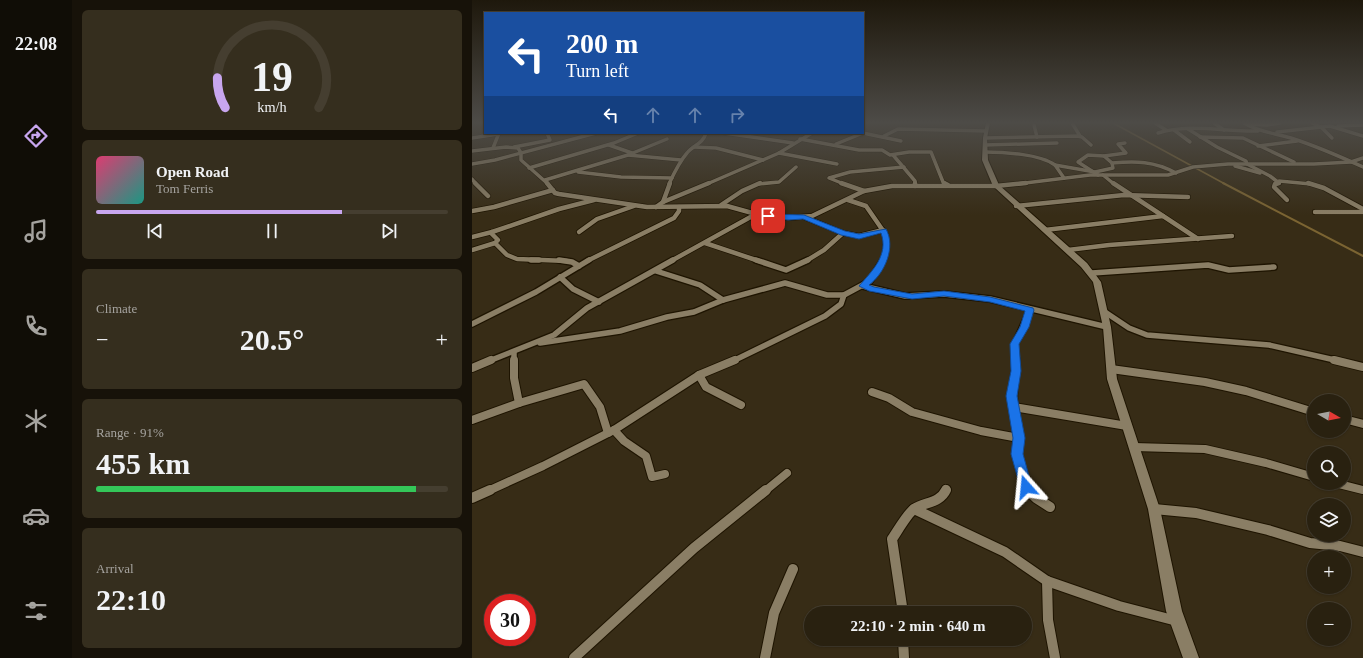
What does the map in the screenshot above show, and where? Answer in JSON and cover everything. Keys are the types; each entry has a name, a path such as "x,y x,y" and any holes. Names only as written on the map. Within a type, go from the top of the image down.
{"street":[{"path":"472,164 518,154"},
{"path":"521,154 521,160 559,194 636,206 721,206 756,214 788,218 812,216 864,191 892,186 996,186 1099,174 1114,167 1112,163 1104,156"},
{"path":"529,168 577,154"},
{"path":"545,180 630,154 681,160"},
{"path":"663,202 667,188 681,160 687,154"},
{"path":"740,154 763,160"},
{"path":"656,207 663,202 777,154"},
{"path":"783,154 836,164"},
{"path":"890,154 904,167 915,181 915,186"},
{"path":"893,155 900,154"},
{"path":"932,154 943,182 948,186"},
{"path":"985,154 985,160 996,186 1016,206 1068,250 1092,273 1097,282 1105,312 1112,379 1154,509 1178,622 1191,658"},
{"path":"1010,154 1048,160 1055,166 1060,176 1064,178"},
{"path":"1121,154 1104,156 1088,155 1078,162 1099,174 1199,240"},
{"path":"1232,154 1246,161 1247,164 1279,181 1306,182 1324,188 1363,209"},
{"path":"1274,154 1294,163"},
{"path":"1334,154 1363,167"},
{"path":"1055,166 1099,174 1156,176 1176,173 1193,167 1230,164 1314,164 1351,162 1363,158"},
{"path":"1112,163 1151,161 1163,165 1176,173"},
{"path":"1230,164 1266,174"},
{"path":"864,191 829,178 850,172 904,167"},
{"path":"721,206 742,191 762,182 779,182 796,168"},
{"path":"574,171 621,177 672,178"},
{"path":"472,179 488,196"},
{"path":"1279,181 1279,183 1275,184 1274,187 1287,200"},
{"path":"472,210 494,207 553,190"},
{"path":"1016,206 1100,196 1188,197"},
{"path":"472,237 492,232 559,209 597,199"},
{"path":"533,344 583,338 620,331 667,317 694,312 723,300 785,283 828,295 844,295 870,281 885,255 887,240 883,230 866,206 848,200"},
{"path":"579,232 585,224 594,219 636,206"},
{"path":"472,324 536,292 579,266 674,218 679,211 679,207"},
{"path":"1315,212 1363,212"},
{"path":"472,368 554,335 587,308 656,271 756,214"},
{"path":"1045,230 1163,216"},
{"path":"804,217 843,233 864,236 883,230"},
{"path":"492,232 491,233 498,240 496,244"},
{"path":"705,242 786,270 805,262 830,246 843,233"},
{"path":"1068,250 1134,242 1199,240 1232,236"},
{"path":"496,244 510,257 567,262 579,266"},
{"path":"472,250 496,244"},
{"path":"1092,273 1208,265 1229,270 1274,267"},
{"path":"785,283 784,278 786,270"},
{"path":"656,271 700,285 723,300"},
{"path":"560,277 570,289 578,294 599,302"},
{"path":"863,286 905,296 944,294 990,299 1030,310 1107,327"},
{"path":"472,498 543,466 611,432 699,375 734,361 825,316 841,304 844,295"},
{"path":"1030,310 1024,327 1015,344 1016,371 1012,396 1019,438 1017,454 1026,487 1036,498 1050,507"},
{"path":"1105,312 1129,328 1147,335 1269,345 1363,367"},
{"path":"514,352 514,378 520,402"},
{"path":"1111,369 1205,382 1246,391 1307,410"},
{"path":"699,375 706,387 741,405"},
{"path":"472,420 520,402 584,384 594,396 604,414 611,432 646,456 652,477 665,474"},
{"path":"872,392 889,398 912,412 981,431 1019,438"},
{"path":"1014,407 1127,426"},
{"path":"1351,421 1363,424"},
{"path":"1134,447 1205,449 1266,463 1307,475"},
{"path":"574,658 694,548 787,473"},
{"path":"1351,487 1363,490"},
{"path":"902,606 892,539 914,509 931,503 944,494 946,490"},
{"path":"914,509 1006,552 1047,581 1118,606 1178,622"},
{"path":"1154,509 1196,513 1268,530 1310,543 1340,546 1363,552"},
{"path":"765,658 774,613 793,569"},
{"path":"1047,581 1046,606 1051,645 1055,658"},
{"path":"903,646 904,658"}],"waterway":[{"path":"1169,154 1225,184"},
{"path":"1223,183 1363,256"}],"route":[{"path":"768,216 779,218 804,217 843,233 859,236 864,236 883,230 887,240 885,255 870,281 863,286 905,296 944,294 990,299 1030,310 1024,327 1015,344 1016,371 1012,396 1019,438 1017,454 1019,468 1026,487"}]}
